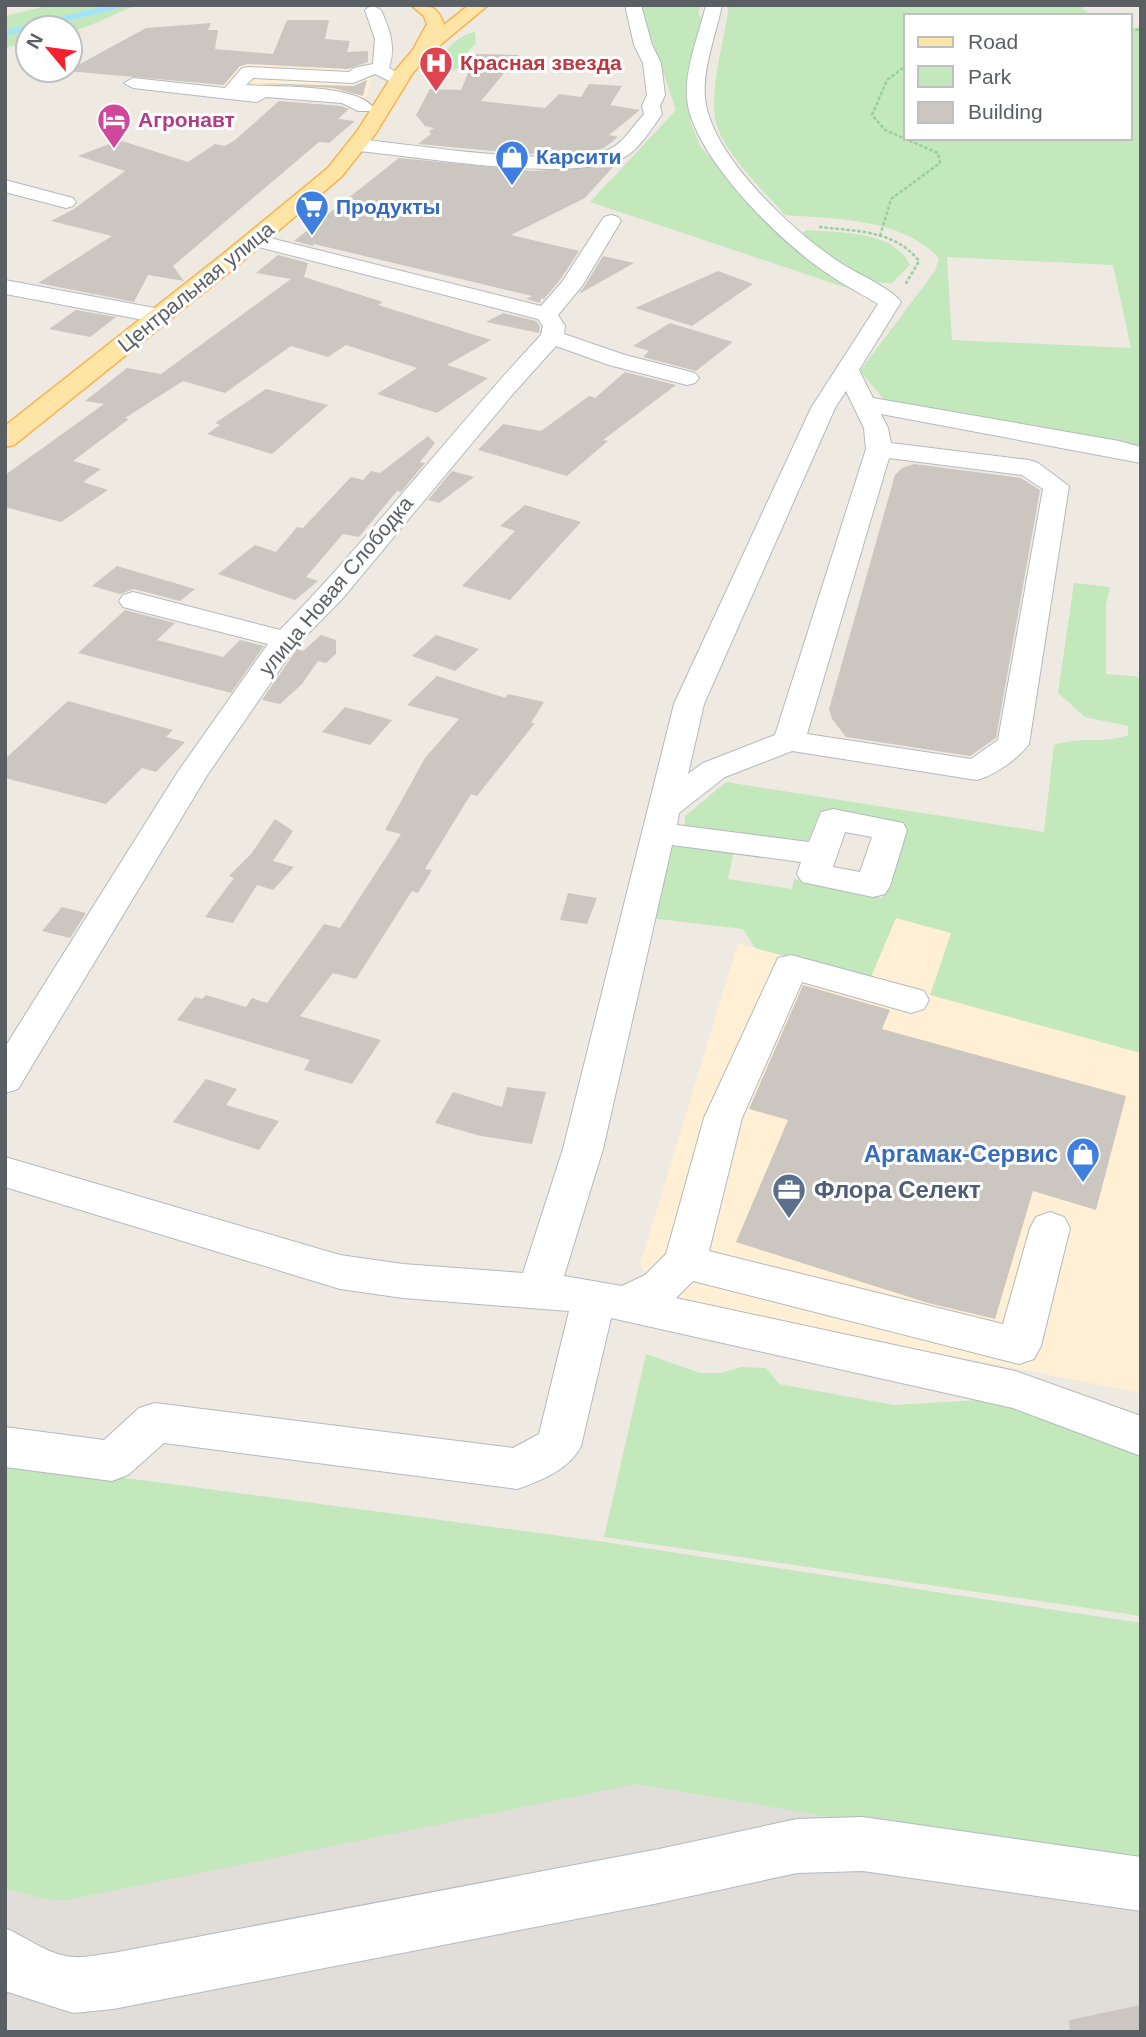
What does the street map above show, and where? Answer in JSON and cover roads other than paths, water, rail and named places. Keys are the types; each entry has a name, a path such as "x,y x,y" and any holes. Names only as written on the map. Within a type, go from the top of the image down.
{"main road":[{"path":"419,5 435,17 435,30 421,52"},
{"path":"421,52 480,5"},
{"name":"Центральная улица","path":"5,439 335,172 357,145 372,107 390,73 421,52"}],"street":[{"path":"357,145 477,157 575,161 618,153 653,114 651,106 656,95 652,63 643,45 633,5"},
{"path":"539,1290 583,1149 690,704 823,408 890,302 822,260 784,225 726,163 704,129 696,103 714,5"},
{"path":"372,107 346,98 233,89 248,72 353,78 360,72 390,73 383,34 373,10"},
{"path":"195,90 218,80"},
{"path":"134,83 372,107"},
{"path":"477,157 481,163 501,172 538,183"},
{"path":"5,186 66,202"},
{"name":"улица Новая Слободка","path":"5,1079 193,773 286,640 333,592 503,390 549,326 611,222"},
{"path":"254,240 317,247 549,326 617,360 687,378"},
{"path":"5,287 160,316"},
{"path":"789,741 879,449 876,428 847,370"},
{"path":"864,404 1119,449 1141,456"},
{"path":"661,821 715,770 789,741 977,770 1013,744 1056,486 1029,468 879,449"},
{"path":"133,601 286,640"},
{"path":"661,821 822,854"},
{"path":"5,1447 112,1461 155,1422 517,1469 558,1446 586,1336 609,1301 660,1287 685,1262 723,1118 790,967 911,1000"},
{"path":"5,1172 340,1272 376,1279 539,1290 609,1301 1015,1390 1141,1436"},
{"path":"685,1262 1019,1346 1050,1228"},
{"path":"1080,1412 1141,1414"},
{"path":"11,1965 73,1985 113,1981 659,1876 797,1846 863,1844 1141,1884"}],"waterway":[{"path":"5,33 121,5"}],"place":[{"name":"Красная звезда","path":"436,93"},
{"name":"Агронавт","path":"114,150"},
{"name":"Карсити","path":"512,187"},
{"name":"Продукты","path":"312,237"},
{"name":"Аргамак-Сервис","path":"1083,1184"},
{"name":"Флора Селект","path":"789,1220"}]}
